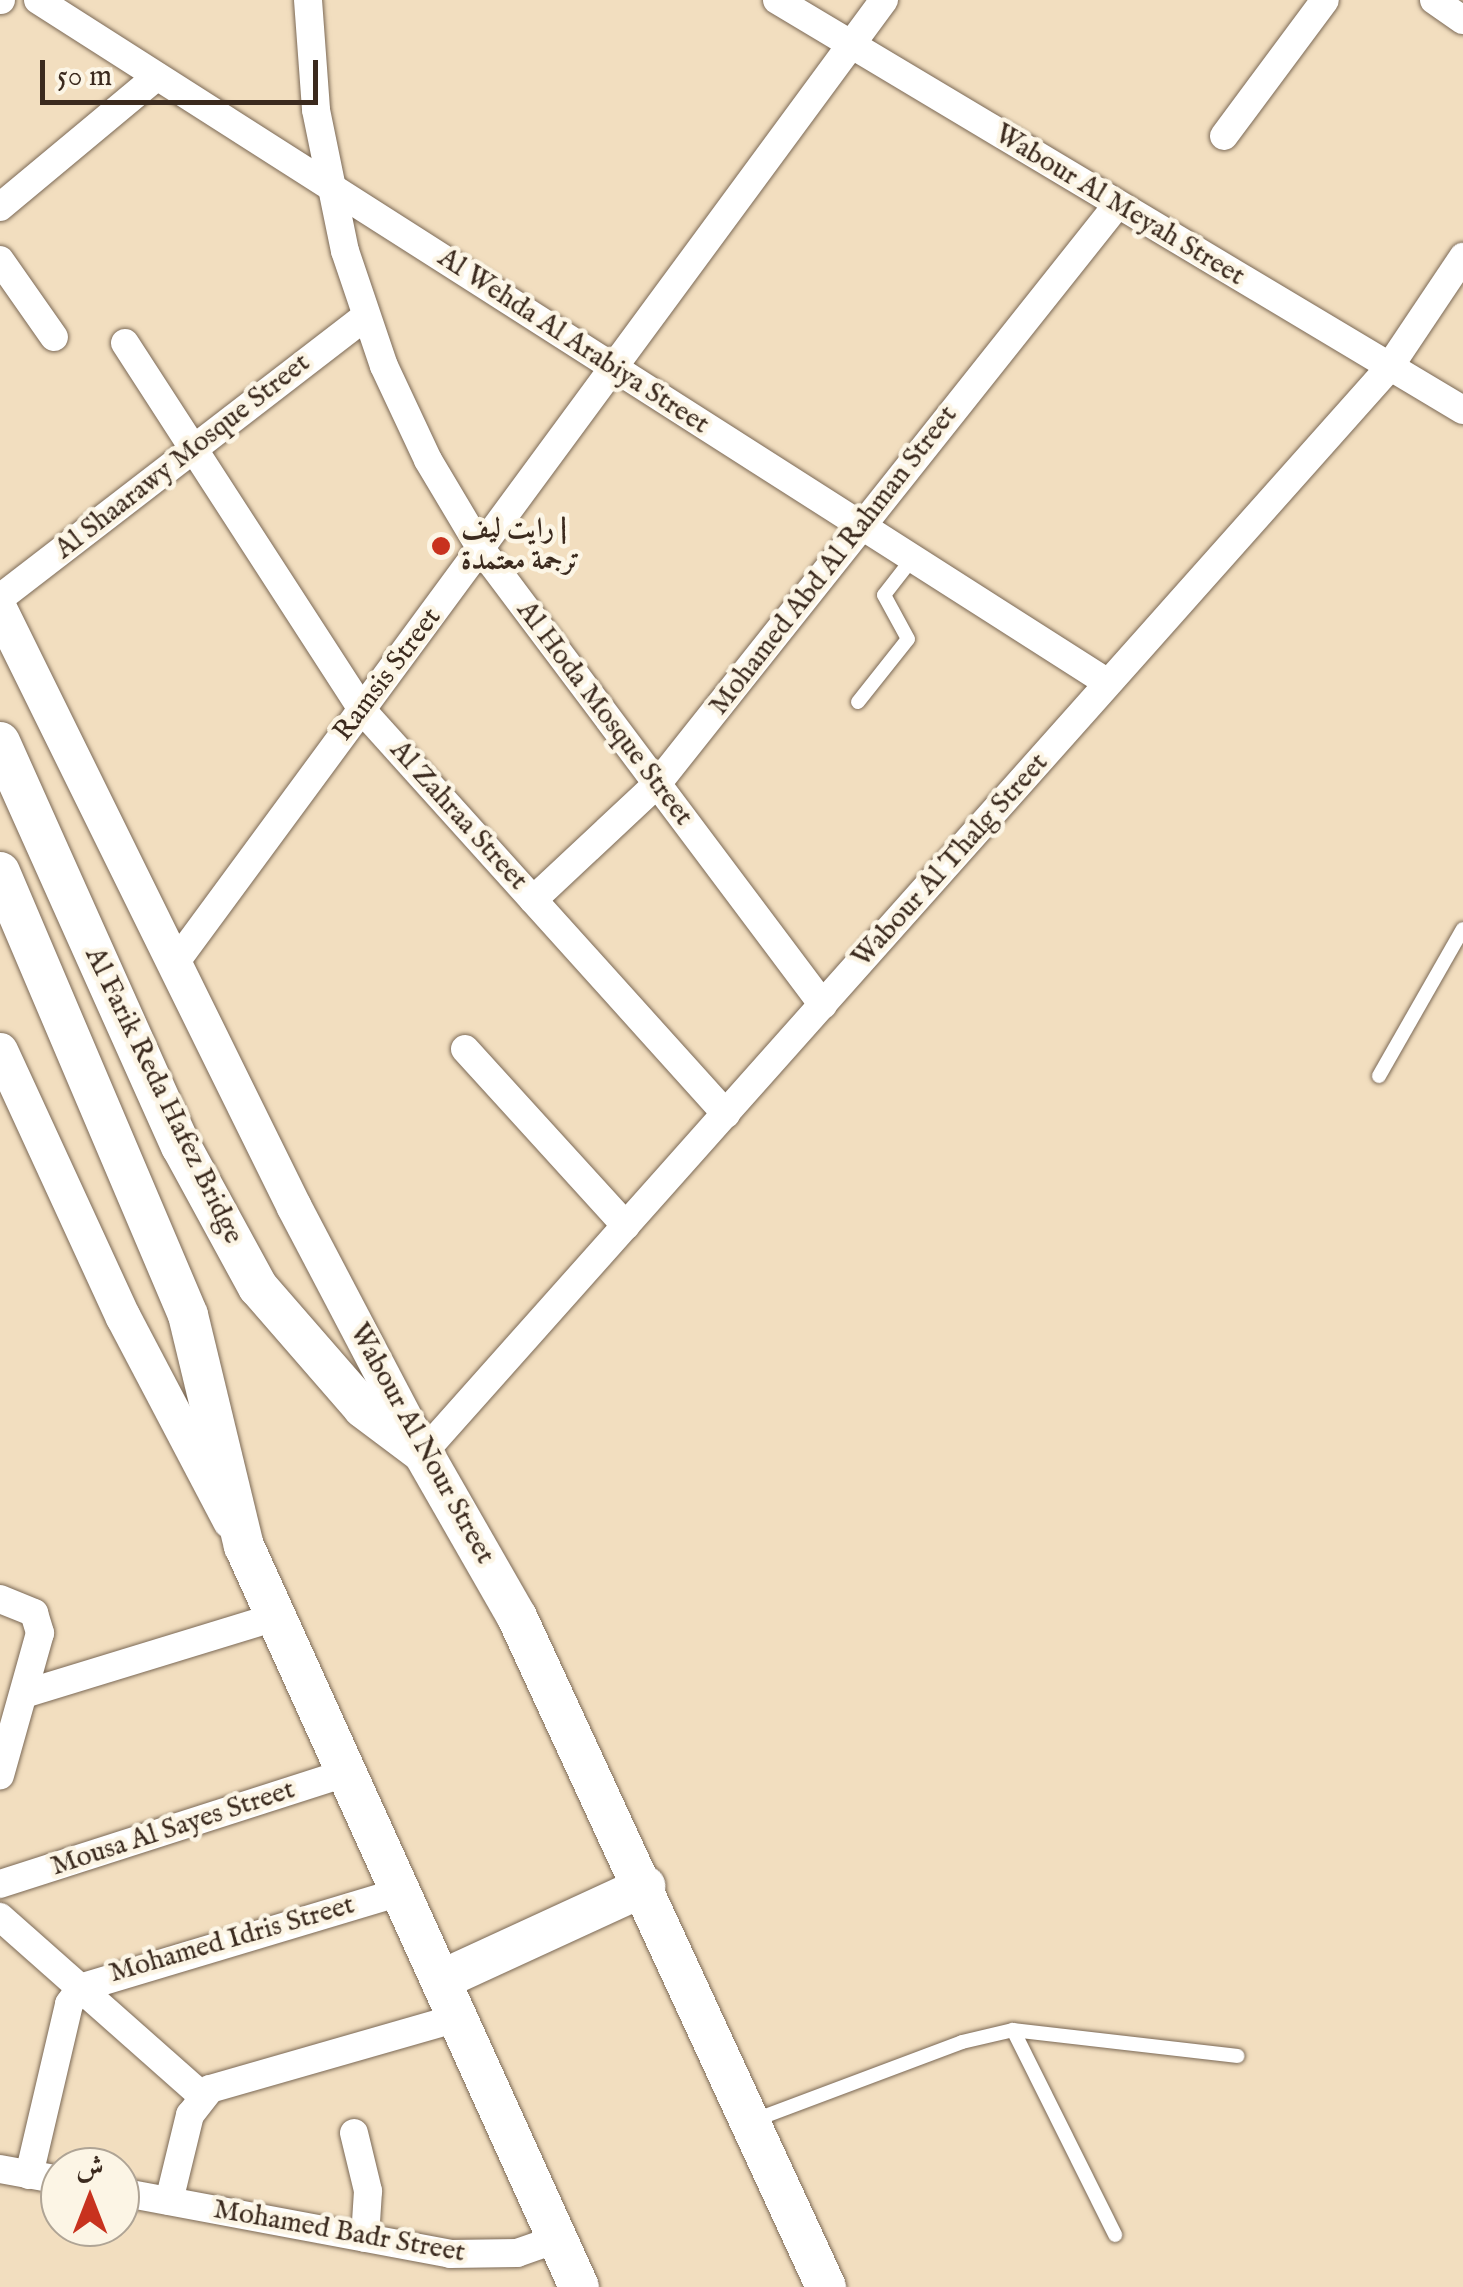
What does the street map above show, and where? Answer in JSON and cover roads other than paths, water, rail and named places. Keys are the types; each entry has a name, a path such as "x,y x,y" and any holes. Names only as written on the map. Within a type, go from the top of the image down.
{"main road":[{"name":"Al Farik Reda Hafez Bridge","path":"3,748 167,1117 258,1287 363,1408 423,1453"},
{"name":"Al Farik Reda Hafez Bridge","path":"0,872 181,1296 244,1546"},
{"name":"Wabour Al Nour Street","path":"423,1453 525,1634 645,1886 826,2287"},
{"path":"244,1546 579,2287"},
{"path":"440,1980 645,1886"}],"street":[{"name":"Al Wehda Al Arabiya Street","path":"38,0 1108,684"},
{"name":"Al Hoda Mosque Street","path":"308,0 308,34 328,184 365,317 428,460 481,550 822,1005"},
{"path":"308,34 330,0"},
{"name":"Wabour Al Meyah Street","path":"777,0 1388,369 1463,410"},
{"name":"Ramsis Street","path":"175,962 884,0"},
{"path":"1224,136 1325,0"},
{"path":"0,207 157,76"},
{"name":"Mohamed Abd Al Rahman Street","path":"533,900 657,784 1117,205"},
{"name":"Wabour Al Thalg Street","path":"423,1453 1388,369 1463,257"},
{"path":"0,260 54,337"},
{"name":"Al Shaarawy Mosque Street","path":"0,598 365,317"},
{"name":"Al Zahraa Street","path":"125,343 362,710 726,1114"},
{"name":"Wabour Al Nour Street","path":"0,610 423,1453"},
{"path":"465,1049 626,1226"},
{"path":"0,1050 8,1089 244,1546"},
{"path":"2,1761 40,1634 34,1613 7,1601"},
{"path":"24,1694 276,1617"},
{"name":"Mousa Al Sayes Street","path":"0,1884 346,1773"},
{"name":"Mohamed Idris Street","path":"29,2174 68,2004 80,1988 400,1892"},
{"path":"0,1917 202,2096"},
{"path":"169,2201 190,2115 202,2096 231,2080 457,2018"},
{"path":"354,2133 368,2191 365,2238"},
{"path":"0,2169 40,2176"},
{"name":"Mohamed Badr Street","path":"140,2196 473,2257 517,2253 557,2239"}],"lane":[{"path":"858,702 908,639 884,595 912,559"},
{"path":"1379,1076 1463,929"},
{"path":"751,2122 962,2042 1013,2030 1238,2056"},
{"path":"1013,2030 1115,2236"}],"place":[{"name":"رايت ليف | ترجمة معتمدة","path":"441,546"}]}
